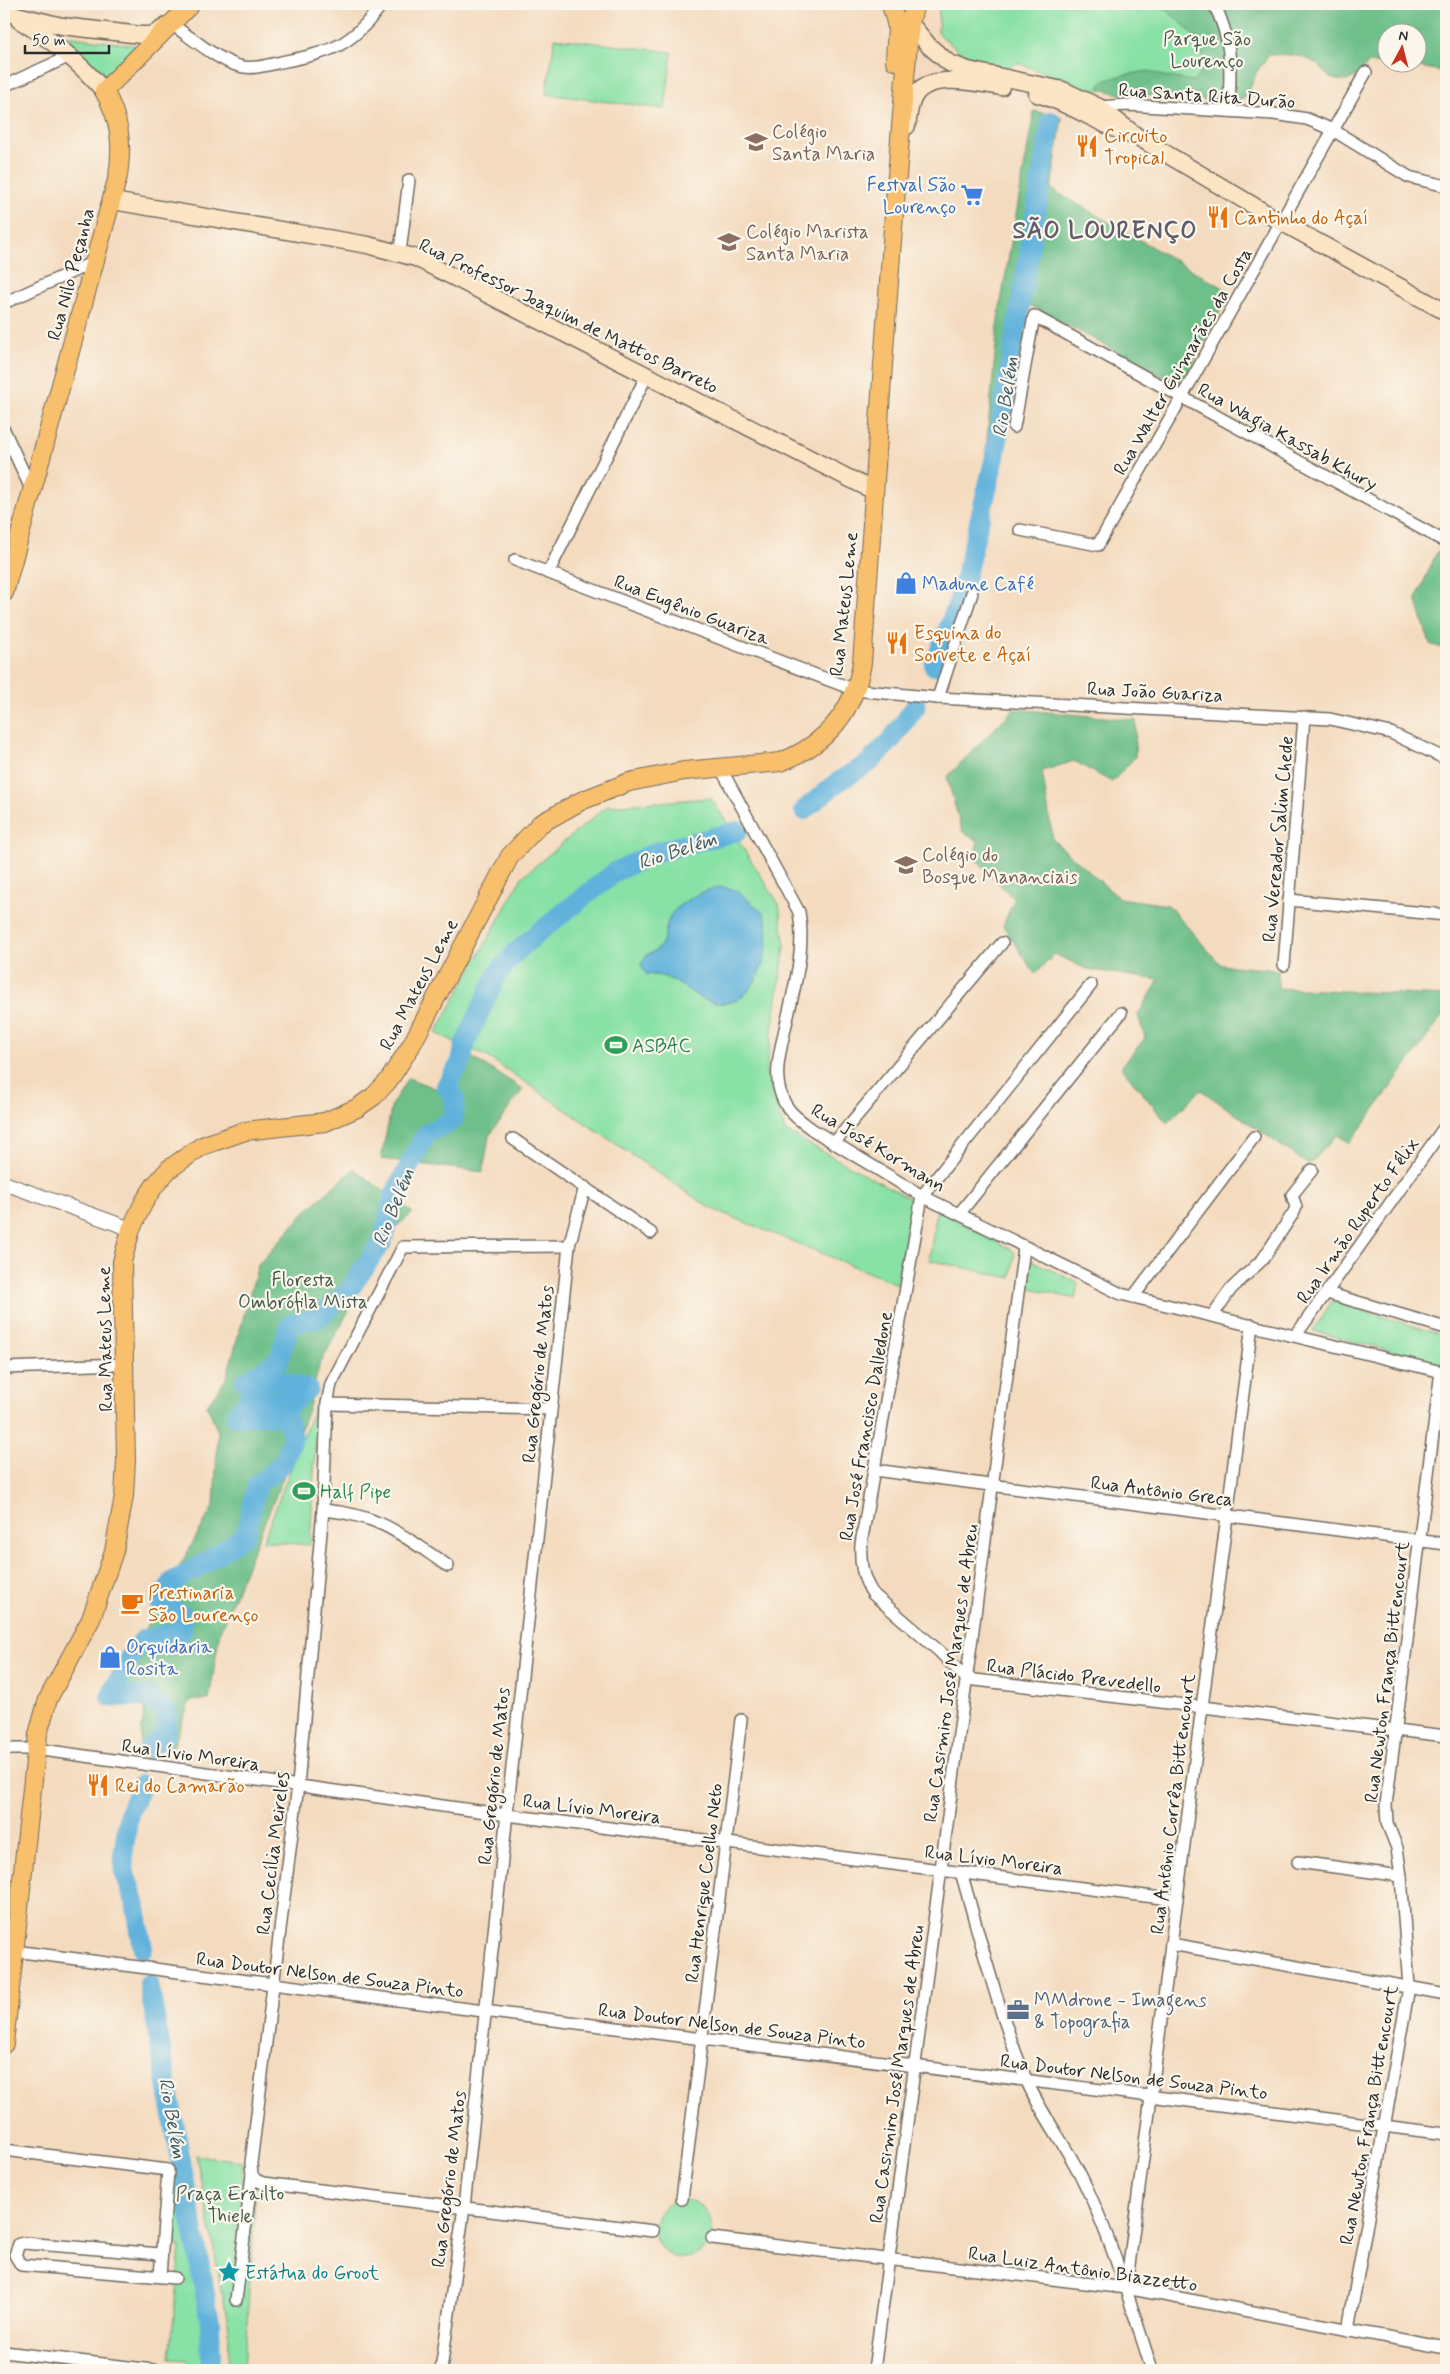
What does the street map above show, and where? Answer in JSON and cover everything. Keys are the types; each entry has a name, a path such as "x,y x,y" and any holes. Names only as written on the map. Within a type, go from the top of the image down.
{"main road":[{"path":"104,91 191,4"},
{"path":"891,4 897,27 892,125 896,161"},
{"path":"897,4 929,46 949,63 968,70 1063,90 1099,107 1138,137 1281,222 1446,312"},
{"name":"Rua Mateus Leme","path":"4,2044 35,1750 48,1698 91,1619 114,1551 125,1477 122,1262 132,1229 144,1202 155,1185 174,1164 202,1146 245,1131 325,1122 341,1117 374,1096 389,1080 411,1046 510,856 540,824 575,804 629,782 666,774 720,767 767,764 796,756 816,743 833,728 850,704 862,663 896,161 910,23 915,4"},
{"path":"4,12 70,27 141,35 152,35 171,24"},
{"name":"Rua Nilo Peçanha","path":"4,12 44,36 88,72 104,91 118,122 121,140 121,158 113,201 4,593"},
{"path":"896,161 907,128 913,98 923,86 945,80 995,86 1052,98 1071,106 1109,128 1138,137"},
{"name":"Rua Professor Joaquim de Mattos Barreto","path":"113,201 400,252 436,268 874,491"}],"street":[{"path":"171,24 231,63 252,67 313,56 334,50 352,38 382,4"},
{"path":"1214,4 1224,24 1229,42 1231,60 1228,111"},
{"path":"4,86 70,56"},
{"name":"Rua Walter Guimarães da Costa","path":"1020,530 1098,545 1366,72"},
{"name":"Rua Santa Rita Durão","path":"1099,107 1127,106 1228,111 1307,119 1333,130 1396,171 1422,182 1446,186"},
{"path":"400,252 409,180"},
{"path":"4,303 96,261"},
{"name":"Rua Wagia Kassab Khury","path":"1014,427 1034,316 1446,542"},
{"path":"548,573 647,375"},
{"path":"4,430 32,491"},
{"name":"Rua Eugênio Guariza","path":"515,560 855,690"},
{"path":"938,698 972,593"},
{"name":"Rua João Guariza","path":"855,690 938,698 1304,717 1370,727 1410,741 1446,759"},
{"name":"Rua Vereador Salim Chede","path":"1284,965 1304,717"},
{"name":"Rua José Kormann","path":"720,767 799,912 801,932 799,960 778,1068 781,1097 787,1108 798,1119 922,1196 1102,1286 1133,1297 1443,1372"},
{"path":"1289,900 1446,915"},
{"path":"834,1143 1002,943"},
{"path":"922,1196 1091,985"},
{"path":"959,1214 1121,1013"},
{"name":"Rua Irmão Ruperto Félix","path":"1296,1335 1446,1125"},
{"path":"1133,1297 1254,1138"},
{"path":"513,1139 651,1233"},
{"path":"1212,1316 1231,1288 1263,1259 1294,1212 1296,1207 1292,1195 1312,1170"},
{"path":"4,1183 132,1229"},
{"name":"Rua Gregório de Matos","path":"441,2370 464,2207 568,1246 585,1188"},
{"name":"Rua José Francisco Dalledone","path":"922,1196 861,1544 862,1566 868,1586 880,1600 939,1651 966,1679"},
{"name":"Rua Cecília Meireles","path":"236,2300 298,1785 323,1510 327,1404 335,1372 404,1247 568,1246"},
{"name":"Rua Casimiro José Marques de Abreu","path":"874,2370 1024,1248"},
{"path":"1327,1293 1446,1328"},
{"name":"Rua Antônio Corrêa Bittencourt","path":"1126,2288 1252,1325"},
{"path":"4,1368 124,1364"},
{"name":"Rua Newton França Bittencourt","path":"1348,2330 1410,1987 1401,1876 1397,1848 1386,1814 1419,1541 1443,1372"},
{"path":"327,1404 551,1409"},
{"name":"Rua Antônio Greca","path":"874,1470 1446,1544"},
{"path":"323,1510 350,1513 376,1520 393,1528 448,1566"},
{"name":"Rua Plácido Prevedello","path":"966,1679 1446,1736"},
{"name":"Rua Henrique Coelho Neto","path":"682,2199 741,1720"},
{"name":"Rua Lívio Moreira","path":"4,1749 35,1750 507,1815 1177,1900"},
{"path":"1298,1862 1401,1876"},
{"path":"961,1872 996,1994 1026,2080 1082,2178 1126,2288 1152,2370"},
{"path":"1171,1944 1446,1994"},
{"name":"Rua Doutor Nelson de Souza Pinto","path":"14,1951 1446,2134"},
{"path":"4,2150 168,2170 160,2254 162,2259 160,2276"},
{"path":"252,2175 263,2183 653,2231"},
{"name":"Rua Luiz Antônio Biazzetto","path":"712,2238 1126,2288 1446,2348"},
{"path":"160,2254 24,2242 19,2244 15,2255 20,2266 175,2278"},
{"path":"4,2352 153,2370"}],"green space":[{"name":"Parque São Lourenço","path":"939,4 1446,4 1428,22 1378,22 1378,34 1256,41 1247,97 1088,89 1018,63 1004,68 972,58 960,52 938,33"},
{"path":"1158,4 1446,4 1446,72 1428,69 1428,22 1378,22 1378,63 1369,63 1357,75 1347,80 1336,80 1328,76 1319,65 1305,58 1294,55 1269,55 1257,71 1247,97 1238,100 1213,101 1168,95 1130,96 1110,92 1099,87 1103,81 1123,75 1149,71 1167,77 1194,81 1201,70 1203,59 1200,48 1186,28"},
{"path":"58,35 141,46 107,75"},
{"path":"555,38 672,52 665,109 546,94"},
{"path":"1034,111 1062,118 1051,189 1230,292 1181,386 1030,305 1003,462 985,461 999,313"},
{"path":"1446,551 1446,649 1430,644 1416,599 1437,552"},
{"path":"1014,709 1136,720 1135,757 1112,782 1074,761 1042,771 1053,840 1119,898 1168,905 1221,965 1278,970 1278,988 1446,996 1446,1011 1350,1143 1337,1135 1309,1165 1201,1090 1167,1123 1121,1067 1145,1038 1138,1015 1159,980 1086,969 1055,954 1035,974 1003,926 1014,899 974,858 978,841 962,831 947,777"},
{"name":"ASBAC","path":"711,798 779,904 785,946 766,1071 785,1131 914,1201 897,1284 710,1208 488,1057 436,1033 522,877 607,806"},
{"path":"460,1050 523,1089 489,1136 483,1172 381,1159 392,1104 408,1078 437,1089"},
{"name":"Floresta Ombrófila Mista","path":"354,1169 413,1213 392,1230 319,1366 310,1404 280,1485 220,1631 209,1700 190,1700 173,1747 140,1743 145,1707 105,1700 214,1505 218,1432 207,1405 226,1379 258,1265 305,1212"},
{"path":"937,1209 1015,1252 1011,1278 929,1260"},
{"path":"1031,1260 1078,1283 1075,1299 1027,1287"},
{"path":"1332,1301 1446,1336 1446,1365 1313,1331"},
{"path":"318,1398 310,1545 263,1541"},
{"name":"Praça Erailto Thiele","path":"196,2155 243,2161 242,2183 256,2186 244,2370 228,2370 229,2328"},
{"path":"175,2165 200,2304 205,2370 196,2370 187,2360 170,2359 180,2245 169,2243"},
{"path":"677,2200 689,2200 699,2204 708,2213 712,2235 704,2250 689,2258 677,2258 667,2254 658,2245 654,2235 654,2223 658,2213 667,2204"}],"water":[{"path":"720,887 735,890 764,914 768,938 762,967 755,980 748,991 738,999 727,1003 709,1001 665,977 646,974 641,965 646,955 658,949 661,945 669,919 677,908 699,894"}],"waterway":[{"name":"Rio Belém","path":"934,666 961,595 995,457 1051,121"},
{"name":"Rio Belém","path":"804,810 839,781 869,763 892,739 916,706"},
{"name":"Rio Belém","path":"148,1749 165,1735 168,1713 148,1696 110,1697 131,1655 144,1639 182,1631 183,1615 159,1603 173,1581 197,1568 245,1535 257,1485 283,1463 293,1438 286,1415 236,1416 248,1400 294,1402 308,1389 280,1380 245,1382 279,1360 290,1324 319,1318 349,1290 382,1242 394,1195 426,1134 453,1120 455,1098 446,1086 461,1062 465,1044 497,974 516,952 615,872 656,852 738,831"},
{"name":"Rio Belém","path":"141,1785 129,1813 123,1855 125,1874 135,1902 143,1949"},
{"name":"Rio Belém","path":"149,1984 210,2322 211,2370"}],"place":[{"name":"Colégio Santa Maria","path":"756,142"},
{"name":"Circuito Tropical","path":"1087,146"},
{"name":"Festval São Lourenço","path":"972,195"},
{"name":"Cantinho do Açaí","path":"1218,217"},
{"name":"Colégio Marista Santa Maria","path":"729,242"},
{"name":"Madune Café","path":"906,583"},
{"name":"Esquina do Sorvete e Açaí","path":"897,643"},
{"name":"Colégio do Bosque Mananciais","path":"906,865"},
{"name":"ASBAC","path":"616,1045"},
{"name":"Half Pipe","path":"304,1491"},
{"name":"Prestinaria São Lourenço","path":"132,1603"},
{"name":"Orquidaria Rosita","path":"110,1657"},
{"name":"Rei do Camarão","path":"98,1785"},
{"name":"MMdrone - Imagens & Topografia","path":"1018,2010"},
{"name":"Estátua do Groot","path":"229,2272"}],"district":[{"name":"SÃO LOURENÇO","path":"1105,230"}]}
